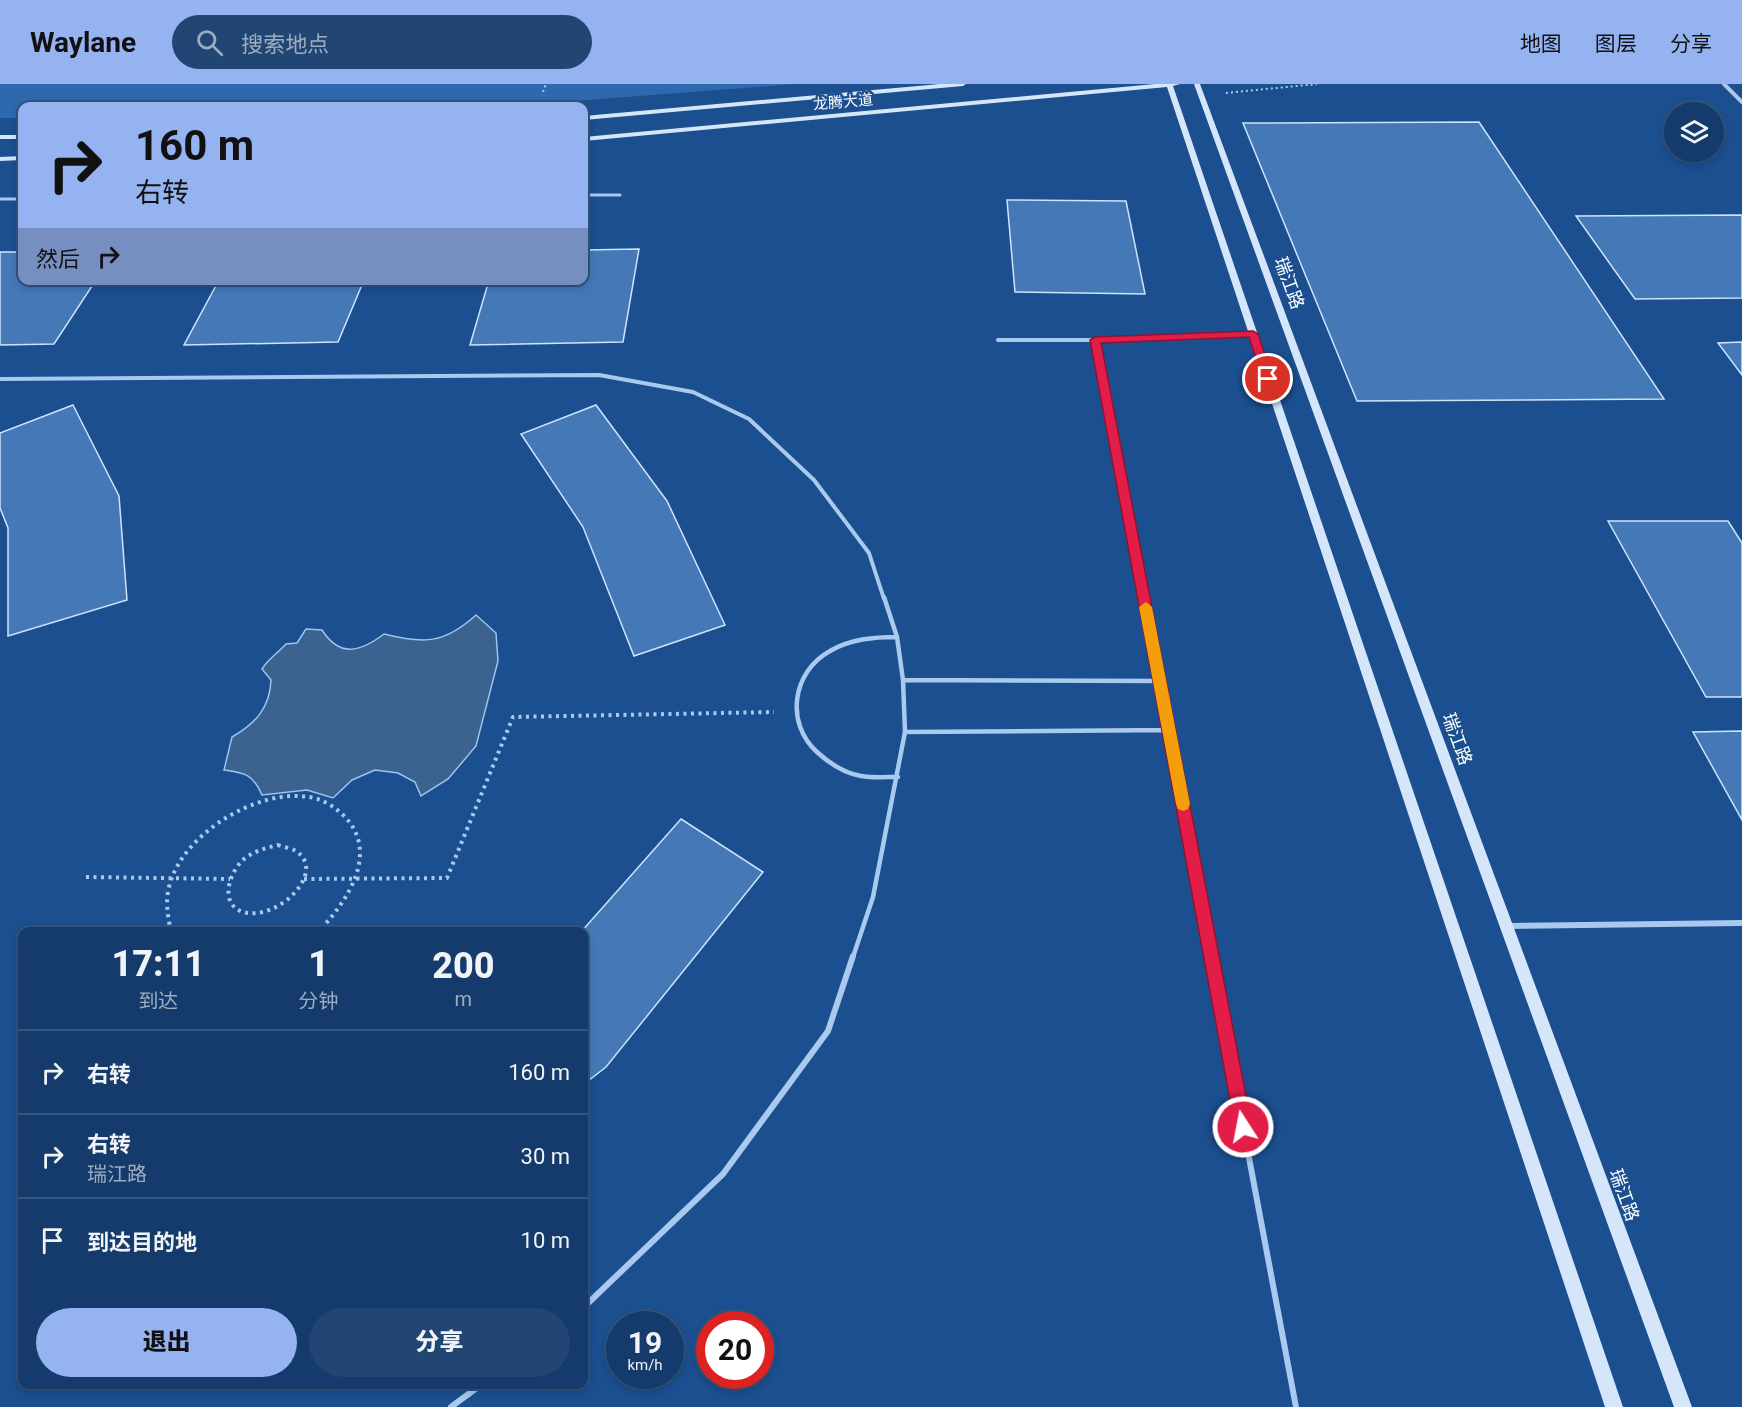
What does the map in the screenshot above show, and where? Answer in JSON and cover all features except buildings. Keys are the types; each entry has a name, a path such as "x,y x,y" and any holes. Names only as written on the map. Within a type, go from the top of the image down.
{"street":[{"name":"龙腾大道","path":"588,118 963,84"},
{"path":"1169,84 1614,1407"},
{"name":"龙腾大道","path":"588,139 1178,84"},
{"name":"瑞江路","path":"1197,84 1683,1407"},
{"path":"1724,84 1742,102"},
{"path":"0,137 18,137"},
{"path":"0,159 18,158"},
{"path":"1506,926 1742,923"}],"lane":[{"path":"588,195 620,195"},
{"path":"0,199 18,198"},
{"path":"998,340 1095,340 1253,334"},
{"path":"1095,340 1296,1407"},
{"path":"0,379 599,375 693,392 749,419 814,480 869,553 897,637 903,680 905,732 873,897 828,1031 723,1174 588,1303"},
{"path":"897,637 867,637 841,644 819,657 803,676 795,698 795,722 805,744 825,762 850,775 879,780 898,777"},
{"path":"903,680 1160,681"},
{"path":"905,732 1169,730"},
{"path":"451,1407 476,1389"}],"path":[{"path":"543,92 546,84"},
{"path":"304,879 447,878 513,717 795,711"},
{"path":"170,927 166,908 172,879 188,850 213,825 243,807 274,797 306,796 330,803 348,817 358,838 360,862 356,878 335,916 323,927"},
{"path":"278,845 289,846 298,851 306,868 304,879 298,890 278,908 253,915 241,912 233,905 228,896 230,879 240,862 252,853 278,845"},
{"path":"86,877 230,879"}],"shaded area":[{"path":"0,84 798,84 560,102 18,102 18,118 0,118"},
{"path":"476,615 496,633 498,661 476,746 448,779 421,796 415,782 398,773 375,770 352,780 333,798 307,790 262,795 252,779 238,772 224,770 232,737 254,721 268,699 271,680 262,669 286,644 297,643 306,629 322,630 336,645 351,649 367,645 384,634 411,639 433,639 454,632"}],"slow traffic":[{"path":"1146,607 1183,804"}],"route":[{"path":"1243,1127 1095,340 1253,334 1268,379"}]}
